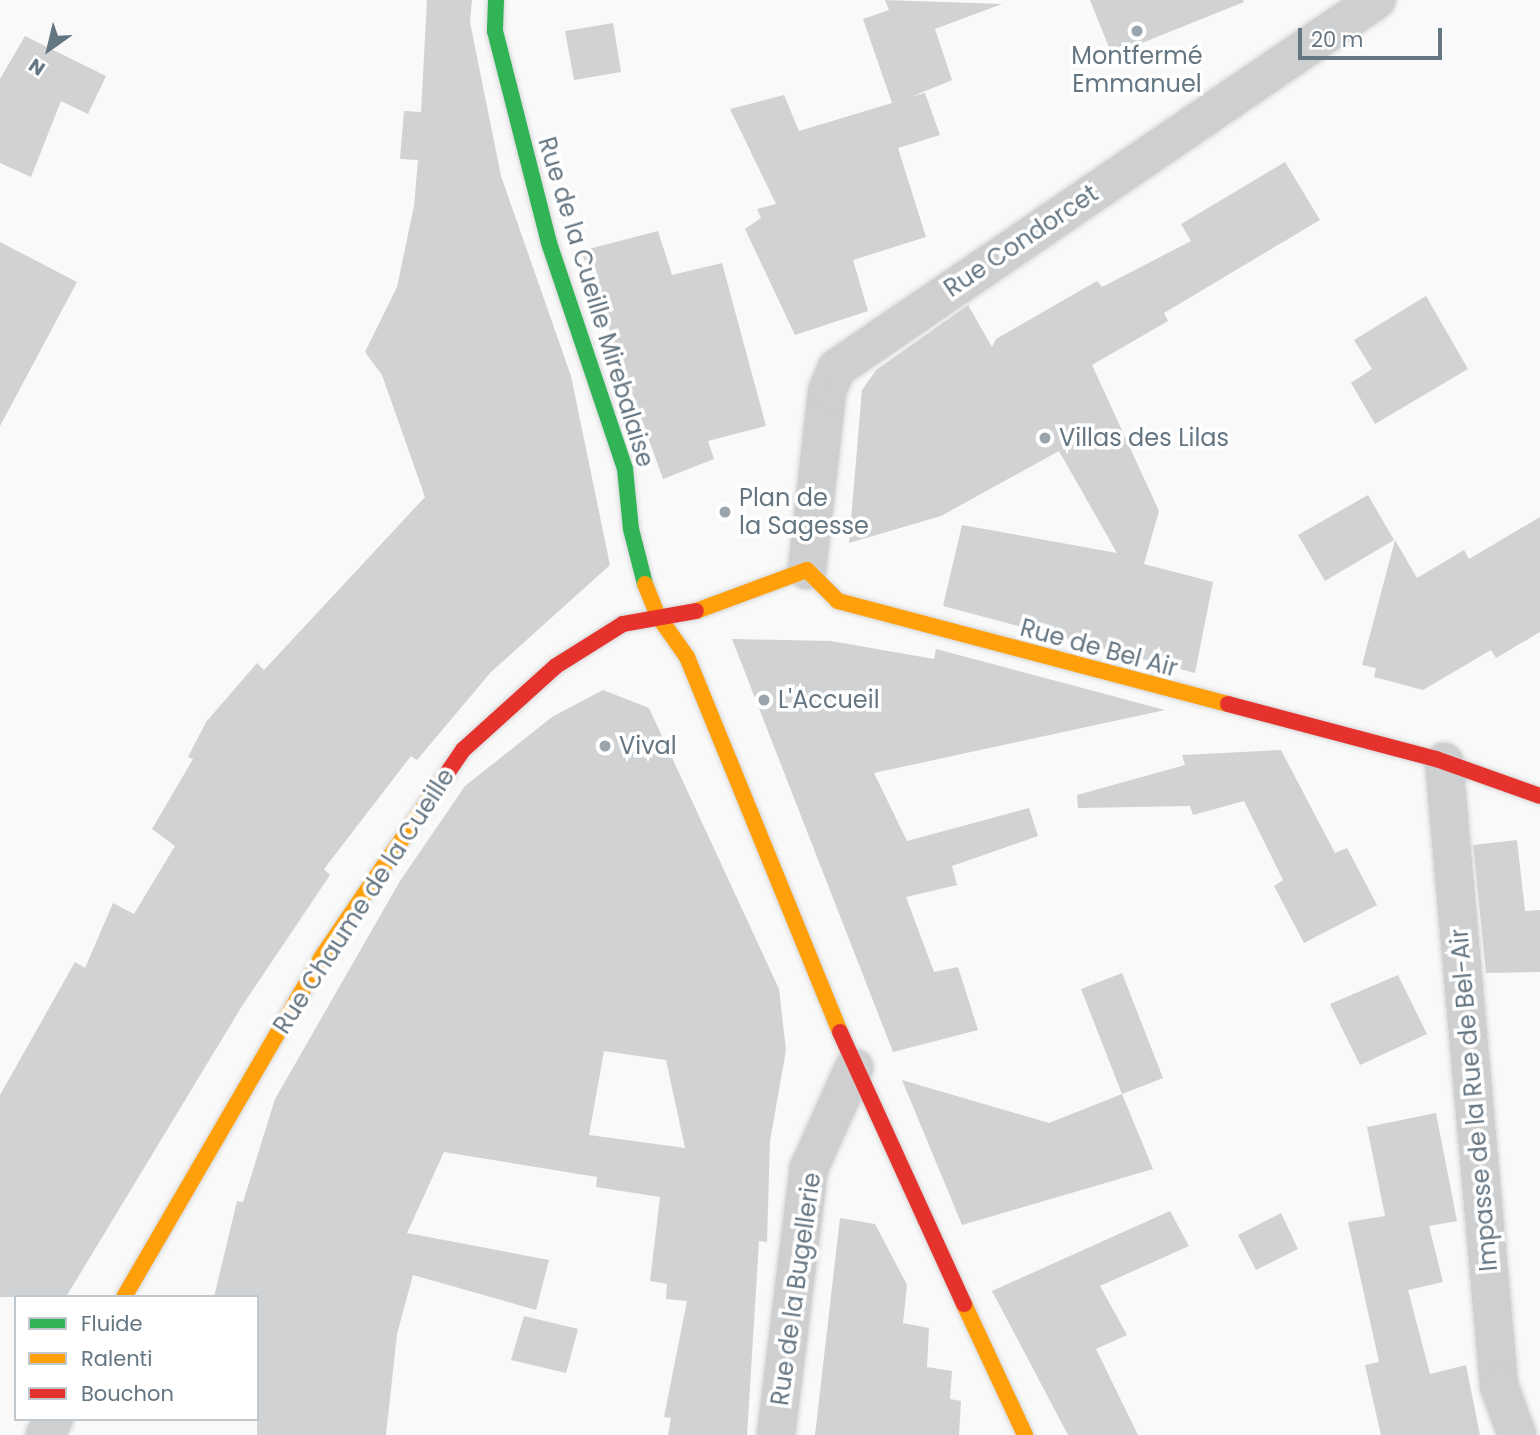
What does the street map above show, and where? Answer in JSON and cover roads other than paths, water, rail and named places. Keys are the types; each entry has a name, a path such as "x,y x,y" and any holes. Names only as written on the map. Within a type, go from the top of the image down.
{"street":[{"name":"Rue de la Cueille Mirebalaise","path":"496,0 495,31 550,243 625,469 631,529 658,615 687,657 854,1068 1026,1435"},
{"name":"Rue Condorcet","path":"807,570 827,391 836,368 1376,0"},
{"path":"658,615 709,609 807,570"},
{"name":"Rue de Bel Air","path":"807,570 838,601 1444,762 1540,796"},
{"name":"Rue Chaume de la Cueille","path":"125,1295 321,958 463,750 556,666 623,624 658,615"},
{"name":"Impasse de la Rue de Bel-Air","path":"1444,762 1499,1386 1517,1435"},
{"name":"Rue de la Bugellerie","path":"776,1435 810,1168 854,1068"}],"place":[{"name":"Montfermé Emmanuel","path":"1137,31"},
{"name":"Villas des Lilas","path":"1045,438"},
{"name":"Plan de la Sagesse","path":"725,512"},
{"name":"L'Accueil","path":"764,700"},
{"name":"Vival","path":"605,746"}]}
